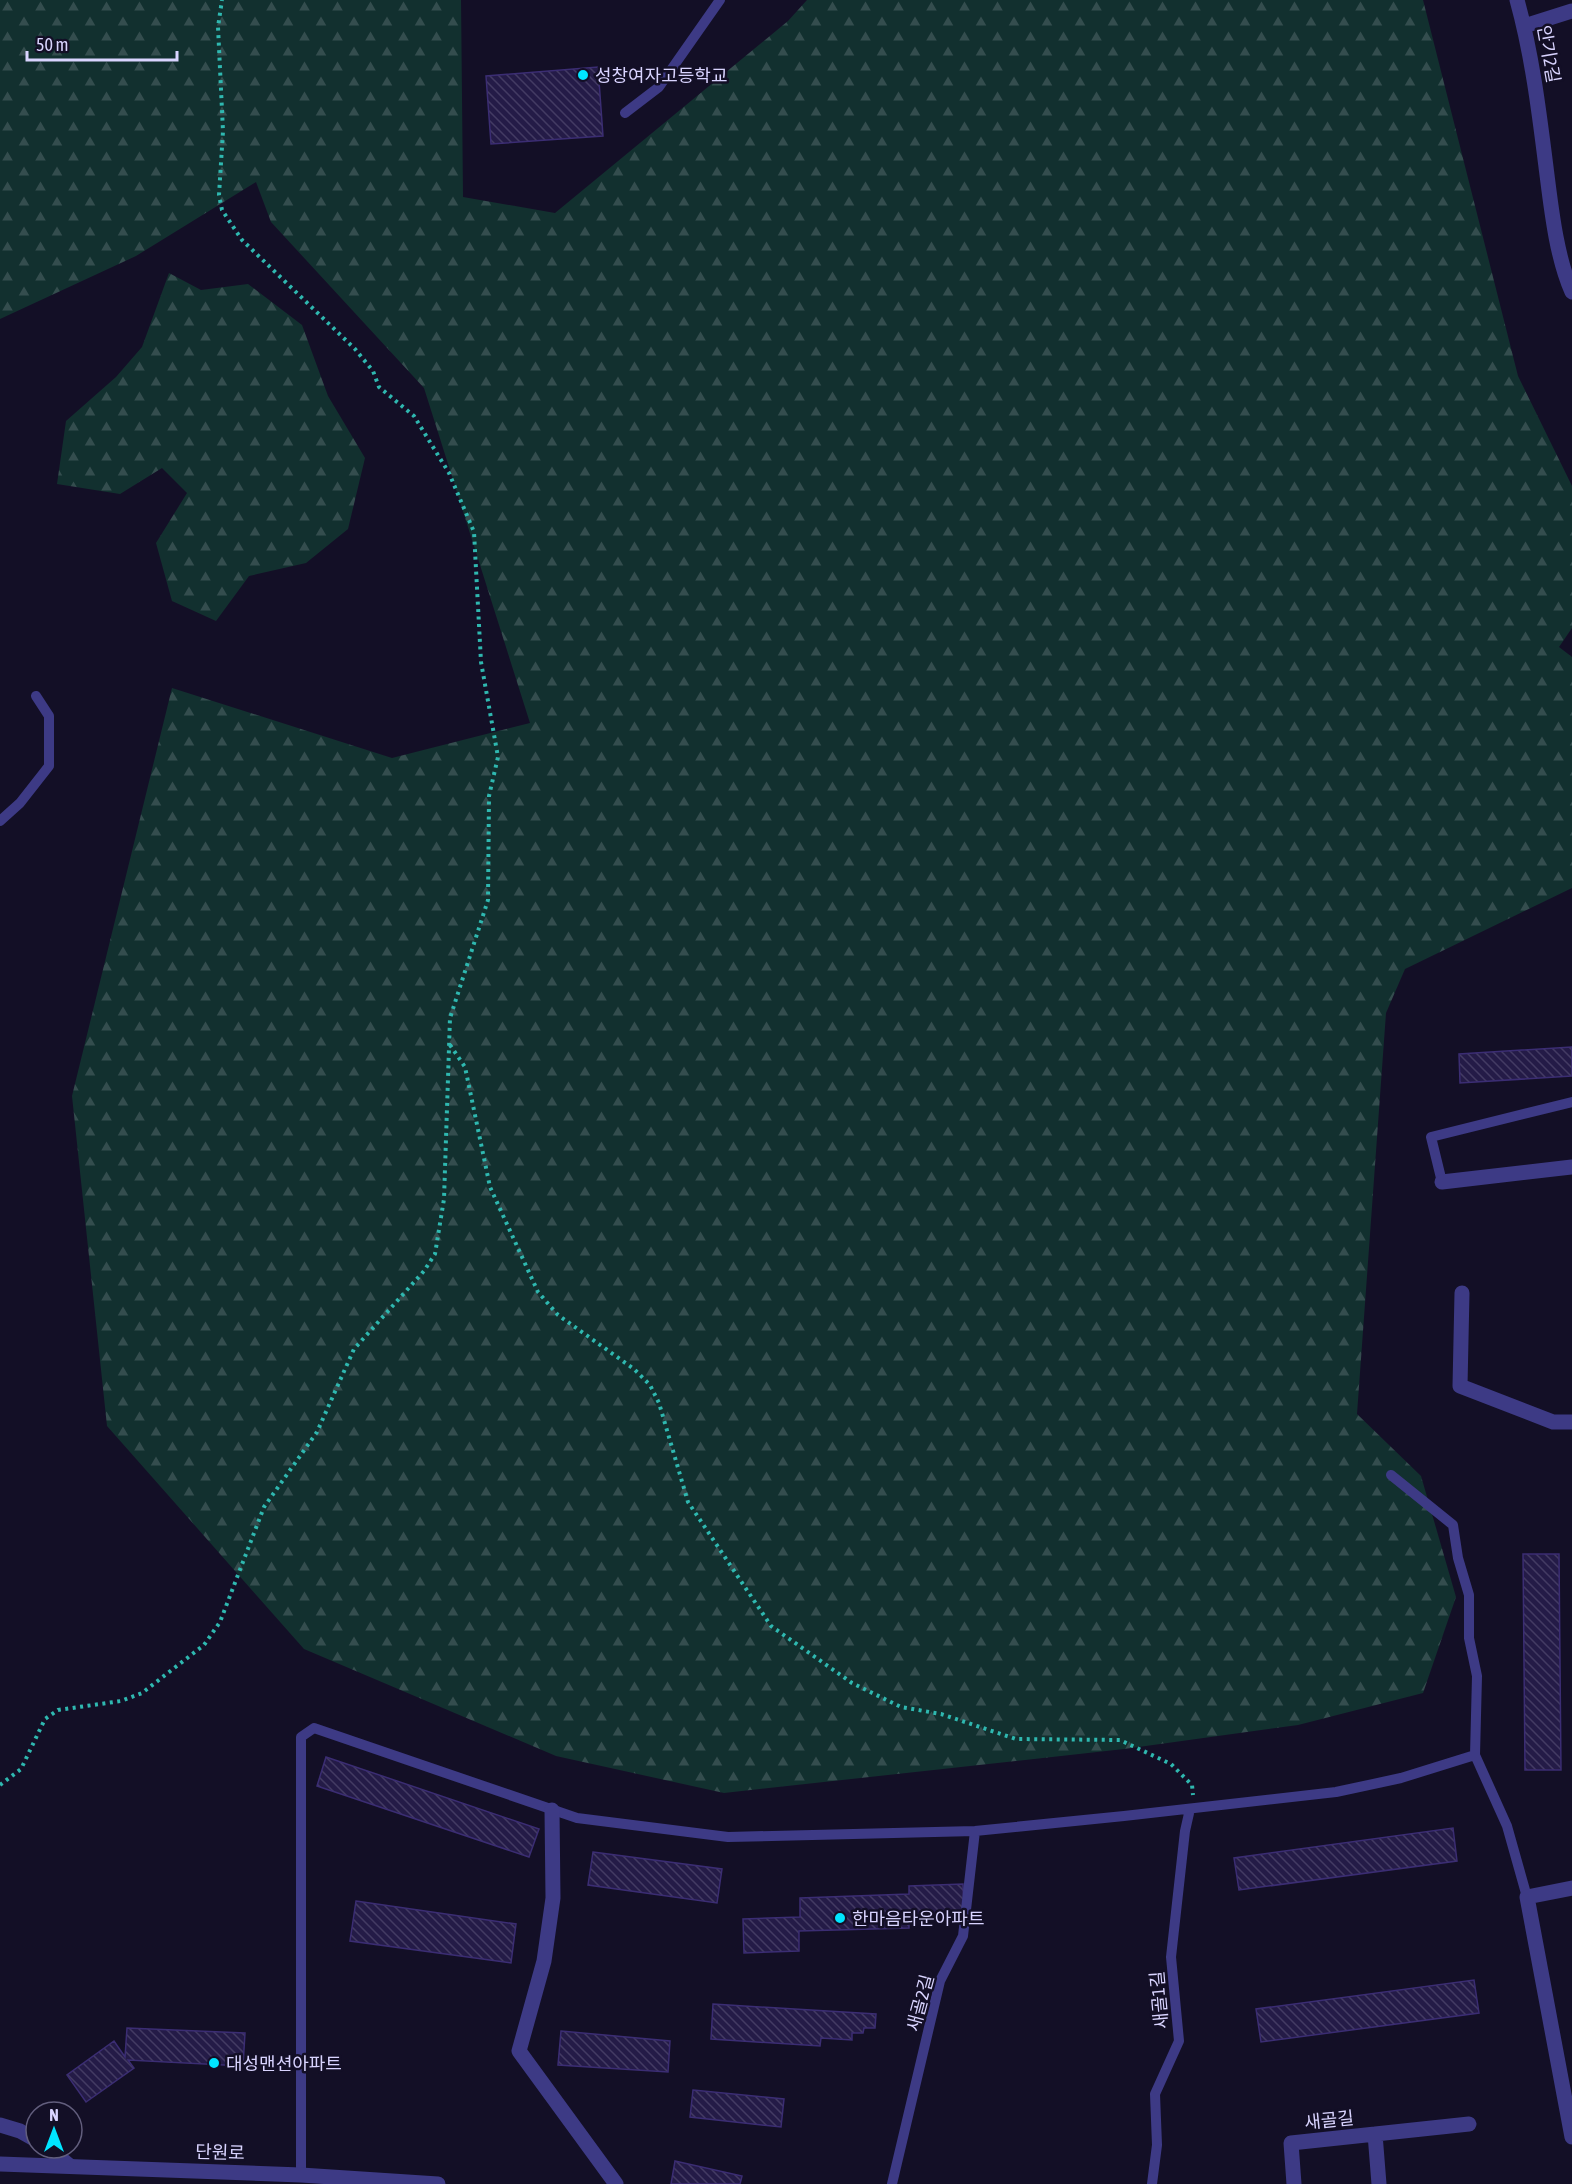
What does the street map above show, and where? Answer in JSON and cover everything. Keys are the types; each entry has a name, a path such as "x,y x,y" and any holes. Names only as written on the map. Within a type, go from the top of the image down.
{"street":[{"name":"안기2길","path":"1517,0 1524,26 1539,111 1552,217 1572,292"},
{"path":"1524,26 1572,10"},
{"path":"1442,1182 1572,1167"},
{"path":"1462,1293 1460,1386 1553,1422 1572,1422"},
{"path":"552,1810 553,1898 544,1961 519,2051 616,2184"},
{"path":"1572,1888 1527,1897 1572,2137"},
{"path":"1556,2048 1572,2044"},
{"name":"새골길","path":"1294,2184 1291,2143 1469,2124"},
{"path":"0,2125 24,2132"},
{"name":"새골길","path":"1375,2134 1379,2184"},
{"path":"63,2160 70,2166"},
{"name":"단원로","path":"0,2164 301,2175 438,2184"}],"lane":[{"path":"626,113 658,87 720,0"},
{"path":"0,821 20,803 49,766 49,716 36,696"},
{"path":"1442,1182 1431,1137 1572,1102"},
{"path":"1391,1475 1453,1525 1458,1558 1469,1595 1469,1638 1477,1676 1476,1755 1508,1826 1527,1897"},
{"path":"301,2175 301,1737 314,1728 578,1818 728,1837 975,1831 1190,1809 1336,1792 1401,1778 1476,1755"},
{"name":"새골1길","path":"1152,2184 1157,2145 1155,2094 1179,2041 1171,1958 1185,1831 1190,1809"},
{"name":"새골2길","path":"892,2184 940,1981 963,1936 975,1831"}],"path":[{"path":"0,1785 21,1769 45,1719 58,1710 121,1701 142,1693 204,1645 220,1622 264,1507 317,1432 354,1348 424,1271 435,1254 444,1199 450,1018 488,900 489,796 498,757 481,662 474,532 449,473 414,416 379,387 373,370 356,349 242,240 222,210 219,195 224,131 218,27 222,0"},
{"path":"450,1044 465,1067 490,1187 538,1292 558,1315 634,1369 650,1385 659,1403 688,1502 771,1626 852,1683 901,1707 941,1714 1016,1739 1120,1740 1171,1764 1192,1785 1194,1797 1190,1809"}],"green space":[{"path":"0,0 461,0 463,197 555,213 788,21 807,0 1423,0 1518,376 1572,486 1572,628 1559,647 1572,657 1572,888 1405,969 1386,1013 1357,1414 1421,1476 1456,1597 1423,1693 1298,1725 1124,1749 724,1793 556,1756 304,1649 107,1426 72,1096 172,688 392,758 530,723 424,388 271,222 256,182 136,256 0,319"},
{"path":"169,273 201,290 248,284 302,325 328,396 365,458 348,529 306,563 249,576 216,621 172,601 156,543 187,493 162,468 120,494 57,484 66,421 116,377 142,347"}],"building":[{"path":"598,67 603,136 491,144 486,76"},
{"path":"1572,1047 1572,1076 1460,1083 1459,1054"},
{"path":"1523,1554 1559,1554 1561,1770 1525,1770"},
{"path":"326,1757 539,1829 529,1857 317,1786"},
{"path":"1453,1828 1457,1861 1239,1890 1234,1858"},
{"path":"593,1852 722,1869 717,1903 588,1885"},
{"name":"한마음타운아파트","path":"963,1884 964,1915 909,1916 909,1928 799,1931 799,1951 744,1953 743,1919 800,1917 800,1898 909,1894 909,1886"},
{"path":"356,1901 516,1924 511,1963 350,1941"},
{"path":"1474,1980 1479,2013 1261,2042 1256,2009"},
{"path":"713,2004 876,2014 875,2028 864,2028 863,2033 852,2033 852,2040 821,2038 820,2046 711,2039"},
{"name":"대성맨션아파트","path":"127,2028 245,2033 243,2066 128,2060 134,2068 86,2102 67,2075 114,2041 125,2057"},
{"path":"561,2031 670,2041 668,2072 558,2065"},
{"path":"693,2090 784,2099 781,2127 690,2117"},
{"path":"675,2161 742,2176 740,2184 671,2184"}],"place":[{"name":"성창여자고등학교","path":"583,75"},
{"name":"한마음타운아파트","path":"840,1918"},
{"name":"대성맨션아파트","path":"214,2063"}]}
